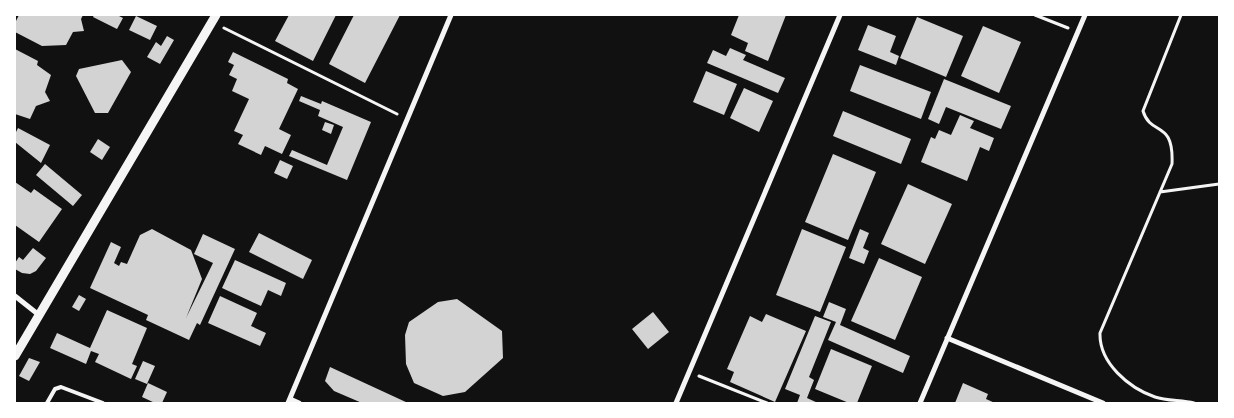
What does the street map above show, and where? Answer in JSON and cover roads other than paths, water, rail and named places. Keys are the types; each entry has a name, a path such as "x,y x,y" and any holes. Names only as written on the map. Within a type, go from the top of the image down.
{"street":[{"path":"299,403 289,401 451,15"},
{"path":"676,403 840,15"},
{"path":"920,403 1085,15"},
{"path":"15,356 214,18"},
{"path":"15,296 39,315"},
{"path":"947,338 1103,403"}],"lane":[{"path":"47,403 55,389 62,387 103,403"}]}
